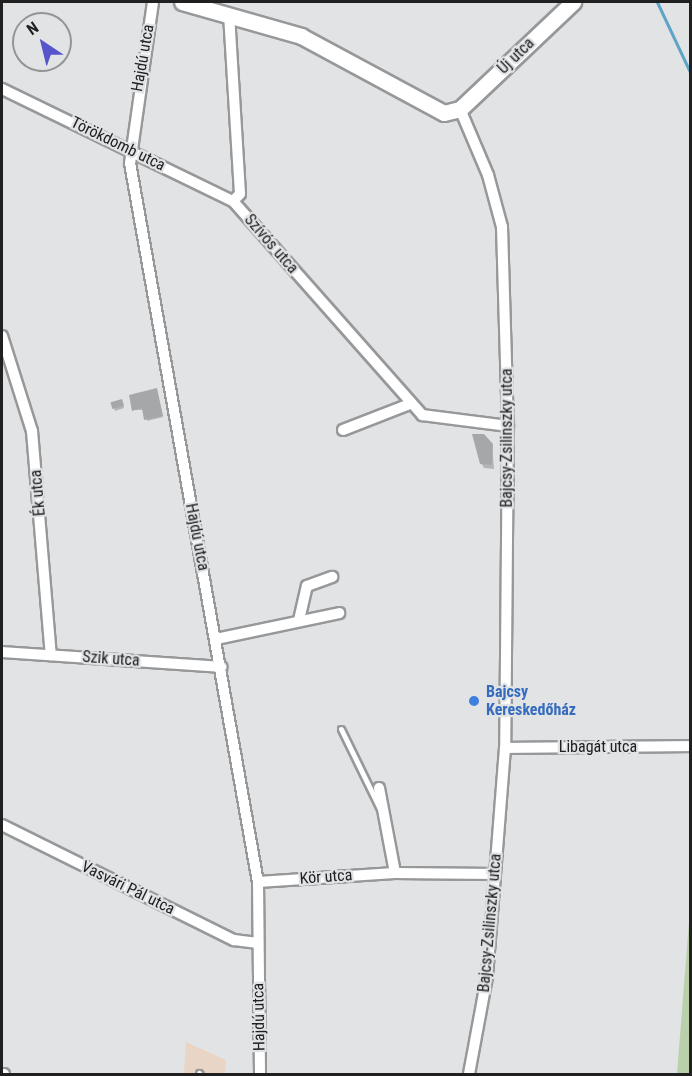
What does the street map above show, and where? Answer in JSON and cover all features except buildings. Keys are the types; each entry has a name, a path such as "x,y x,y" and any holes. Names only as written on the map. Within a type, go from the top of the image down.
{"main road":[{"path":"182,2 229,14 326,47 444,113 460,110"},
{"name":"Új utca","path":"460,110 573,2"}],"street":[{"name":"Hajdú utca","path":"153,2 129,148 258,882 260,1074"},
{"name":"Szívós utca","path":"229,14 240,194 233,201 410,404 431,418 508,426"},
{"name":"Törökdomb utca","path":"2,89 129,148 233,201"},
{"name":"Bajcsy-Zsilinszky utca","path":"460,110 489,175 502,227 508,426 505,748 487,977 469,1074"},
{"name":"Ék utca","path":"2,336 32,431 51,655"},
{"path":"343,430 410,404"},
{"path":"299,620 307,586 332,576"},
{"path":"216,639 339,613"},
{"name":"Szik utca","path":"2,652 220,667"},
{"name":"Libagát utca","path":"505,748 690,746"},
{"path":"380,788 395,873"},
{"name":"Vasvári Pál utca","path":"2,825 234,940 258,943"},
{"name":"Kör utca","path":"258,882 395,873 495,873"}],"lane":[{"path":"341,729 384,815"}],"shaded area":[{"path":"186,1042 226,1060 225,1074 184,1074"}],"green space":[{"path":"690,909 690,1074 677,1074"}],"waterway":[{"path":"657,2 690,72"}],"place":[{"name":"Bajcsy Kereskedőház","path":"474,701"}]}
